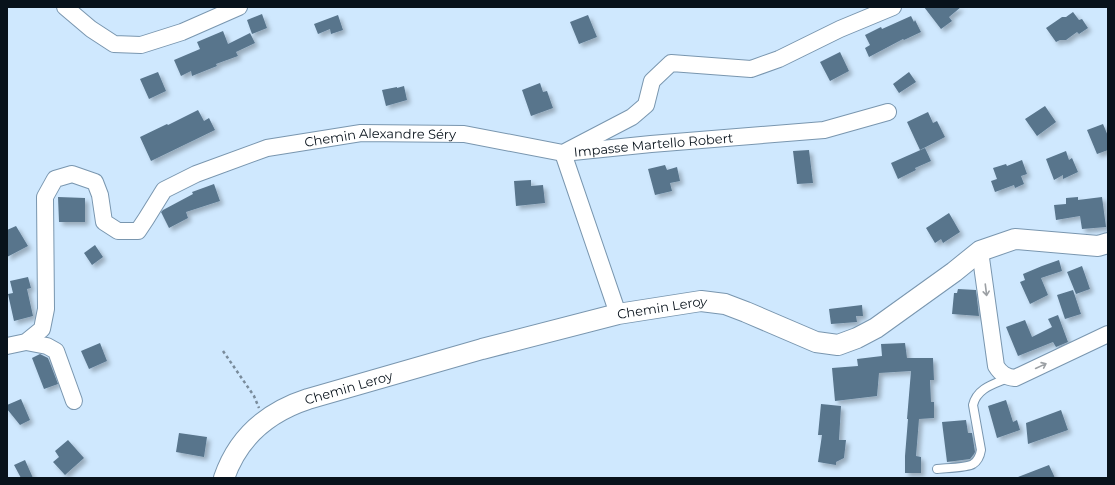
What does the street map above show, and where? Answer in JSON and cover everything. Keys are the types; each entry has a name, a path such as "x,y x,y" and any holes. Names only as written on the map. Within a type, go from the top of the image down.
{"street":[{"path":"65,7 91,29 114,44 141,46 182,32 238,7"},
{"path":"563,152 632,117 646,105 652,81 671,63 751,70 779,59 840,29 893,7"},
{"name":"Impasse Martello Robert","path":"618,314 563,152 824,130 888,112"},
{"name":"Chemin Alexandre Séry","path":"26,342 42,329 46,309 45,197 55,178 72,174 95,182 100,195 104,222 118,231 138,231 164,190 196,174 267,148 361,133 464,134 563,152"},
{"name":"Chemin Leroy","path":"224,478 232,458 252,432 266,420 295,403 482,349 618,314 700,301 724,304 816,342 838,345 857,338 876,328 954,272 980,251 1015,239 1098,246 1108,243"},
{"path":"980,251 996,366 1003,375 1015,378 1108,334"},
{"name":"Chemin Alexandre Séry","path":"7,346 26,342 47,346 56,351 74,401"}],"lane":[{"path":"937,469 974,464 980,456 981,450 973,405 974,398 983,389 1009,377"}],"path":[{"path":"224,351 227,358 254,396 266,420"}],"building":[{"path":"924,7 961,7 949,17 952,21 941,29"},
{"path":"1073,12 1079,20 1082,19 1088,28 1079,34 1077,32 1066,40 1056,42 1046,28 1062,17 1066,17"},
{"path":"262,14 267,28 252,34 247,20"},
{"path":"338,15 343,30 331,34 330,29 318,34 314,24"},
{"path":"588,15 597,37 579,44 570,22"},
{"path":"911,16 914,22 915,20 921,32 904,40 903,39 869,57 865,48 870,45 865,35 881,27 882,29"},
{"path":"223,31 228,44 250,33 255,43 236,52 238,56 216,64 217,66 192,76 191,71 181,76 174,60 200,49 197,42"},
{"path":"840,52 849,71 830,81 820,62"},
{"path":"158,72 166,91 149,99 140,79"},
{"path":"909,72 916,82 899,93 893,84"},
{"path":"540,83 543,92 547,91 553,108 531,116 522,90"},
{"path":"404,86 407,100 386,106 382,90"},
{"path":"1045,106 1056,122 1037,136 1025,119"},
{"path":"198,110 204,121 209,118 215,130 151,161 140,137"},
{"path":"928,112 933,123 937,121 945,137 920,150 907,122"},
{"path":"1103,124 1108,136 1108,150 1097,154 1087,130"},
{"path":"925,148 931,161 915,168 916,170 898,179 891,163"},
{"path":"809,150 813,183 797,184 793,151"},
{"path":"1066,151 1069,160 1072,158 1078,172 1063,179 1063,175 1054,180 1046,159"},
{"path":"1022,160 1027,174 1021,176 1024,184 1015,188 1014,185 995,192 991,181 997,179 993,168 1006,164 1007,166"},
{"path":"665,165 667,170 677,167 680,181 670,183 672,191 655,195 648,169"},
{"path":"531,180 531,186 543,185 545,203 516,206 514,181"},
{"path":"214,184 220,201 186,212 188,218 169,228 161,212 163,210 193,194 192,192"},
{"path":"58,197 85,198 85,222 59,222"},
{"path":"1078,197 1078,200 1102,197 1106,227 1082,229 1080,216 1056,220 1054,205 1066,204 1066,198"},
{"path":"949,213 960,232 943,243 941,239 935,243 926,228"},
{"path":"16,226 28,246 7,257 7,230"},
{"path":"95,245 103,257 92,265 84,253"},
{"path":"1059,260 1062,271 1041,278 1048,295 1030,304 1020,282 1025,280 1023,274"},
{"path":"1082,266 1090,289 1076,294 1067,272"},
{"path":"28,277 31,288 27,289 33,316 14,321 8,294 13,293 10,281"},
{"path":"958,289 976,290 979,316 952,314 954,293 957,293"},
{"path":"1073,290 1081,314 1065,319 1057,295"},
{"path":"862,305 863,316 856,316 857,322 831,324 829,309"},
{"path":"1058,315 1068,342 1056,347 1053,342 1018,356 1006,327 1025,320 1032,337 1052,327 1048,319"},
{"path":"100,343 107,361 89,369 81,351"},
{"path":"905,343 907,358 933,358 934,380 930,380 931,402 934,402 934,418 919,419 916,456 921,457 921,473 905,473 911,371 879,373 877,396 835,401 832,368 858,366 857,359 882,356 881,344"},
{"path":"40,354 48,358 58,384 44,389 32,358"},
{"path":"21,399 30,420 20,425 7,409 7,405"},
{"path":"1006,400 1013,422 1017,420 1020,430 997,438 988,406"},
{"path":"821,404 841,406 839,440 846,440 844,458 836,462 836,465 818,462 822,435 818,435"},
{"path":"1061,410 1068,430 1028,444 1026,423"},
{"path":"966,420 968,433 972,433 975,452 970,459 947,462 942,422"},
{"path":"179,433 207,437 204,457 176,452"},
{"path":"68,440 84,458 65,475 53,462 59,457 55,451"},
{"path":"25,460 33,478 21,478 14,465"},
{"path":"1049,465 1055,478 1018,478 1018,477"}]}
